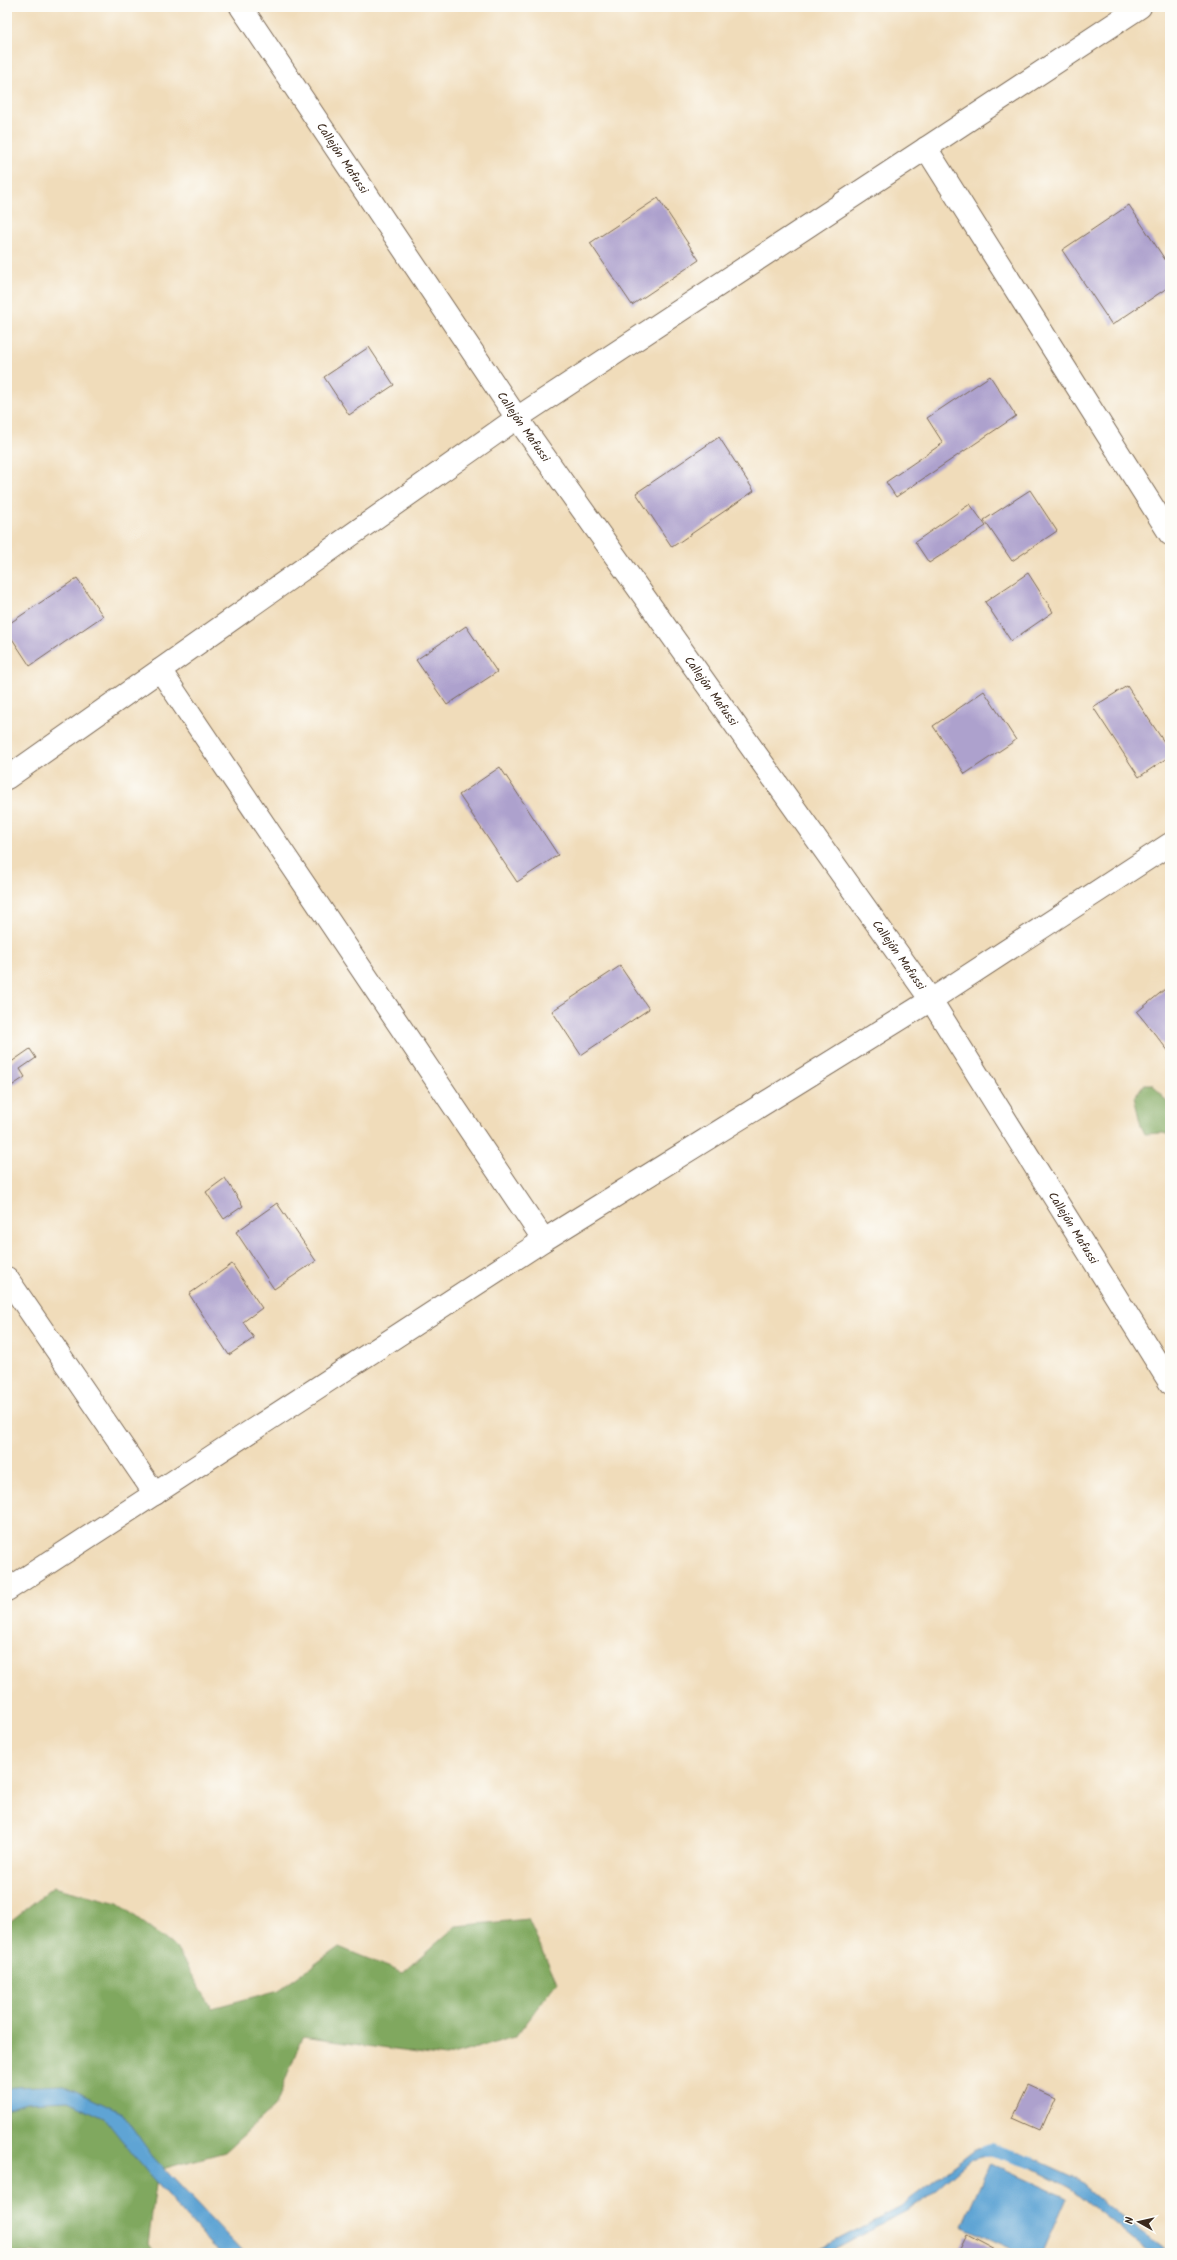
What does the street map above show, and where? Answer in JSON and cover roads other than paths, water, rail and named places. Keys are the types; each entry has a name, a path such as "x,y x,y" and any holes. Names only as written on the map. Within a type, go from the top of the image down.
{"street":[{"name":"Callejón Mafussi","path":"241,7 517,418 931,1000 1170,1383"},
{"path":"7,778 517,418 1140,7"},
{"path":"926,148 1170,534"},
{"path":"160,670 544,1240"},
{"path":"7,1590 544,1240 931,1000 1170,844"},
{"path":"7,1278 155,1494"}],"water":[{"path":"63,2085 122,2113 153,2157 244,2253 221,2253 210,2244 147,2172 104,2118 68,2101 26,2103 7,2109 7,2090 16,2087"},
{"path":"992,2146 1003,2149 998,2155 986,2155 971,2159 921,2203 829,2253 812,2253 901,2207 977,2148"},
{"path":"1017,2151 1074,2177 1125,2220 1170,2253 1150,2253 1069,2187 1013,2158"},
{"path":"990,2163 1067,2198 1043,2253 1021,2253 962,2226"}],"waterway":[{"path":"986,2150 990,2149 1030,2162"}]}
